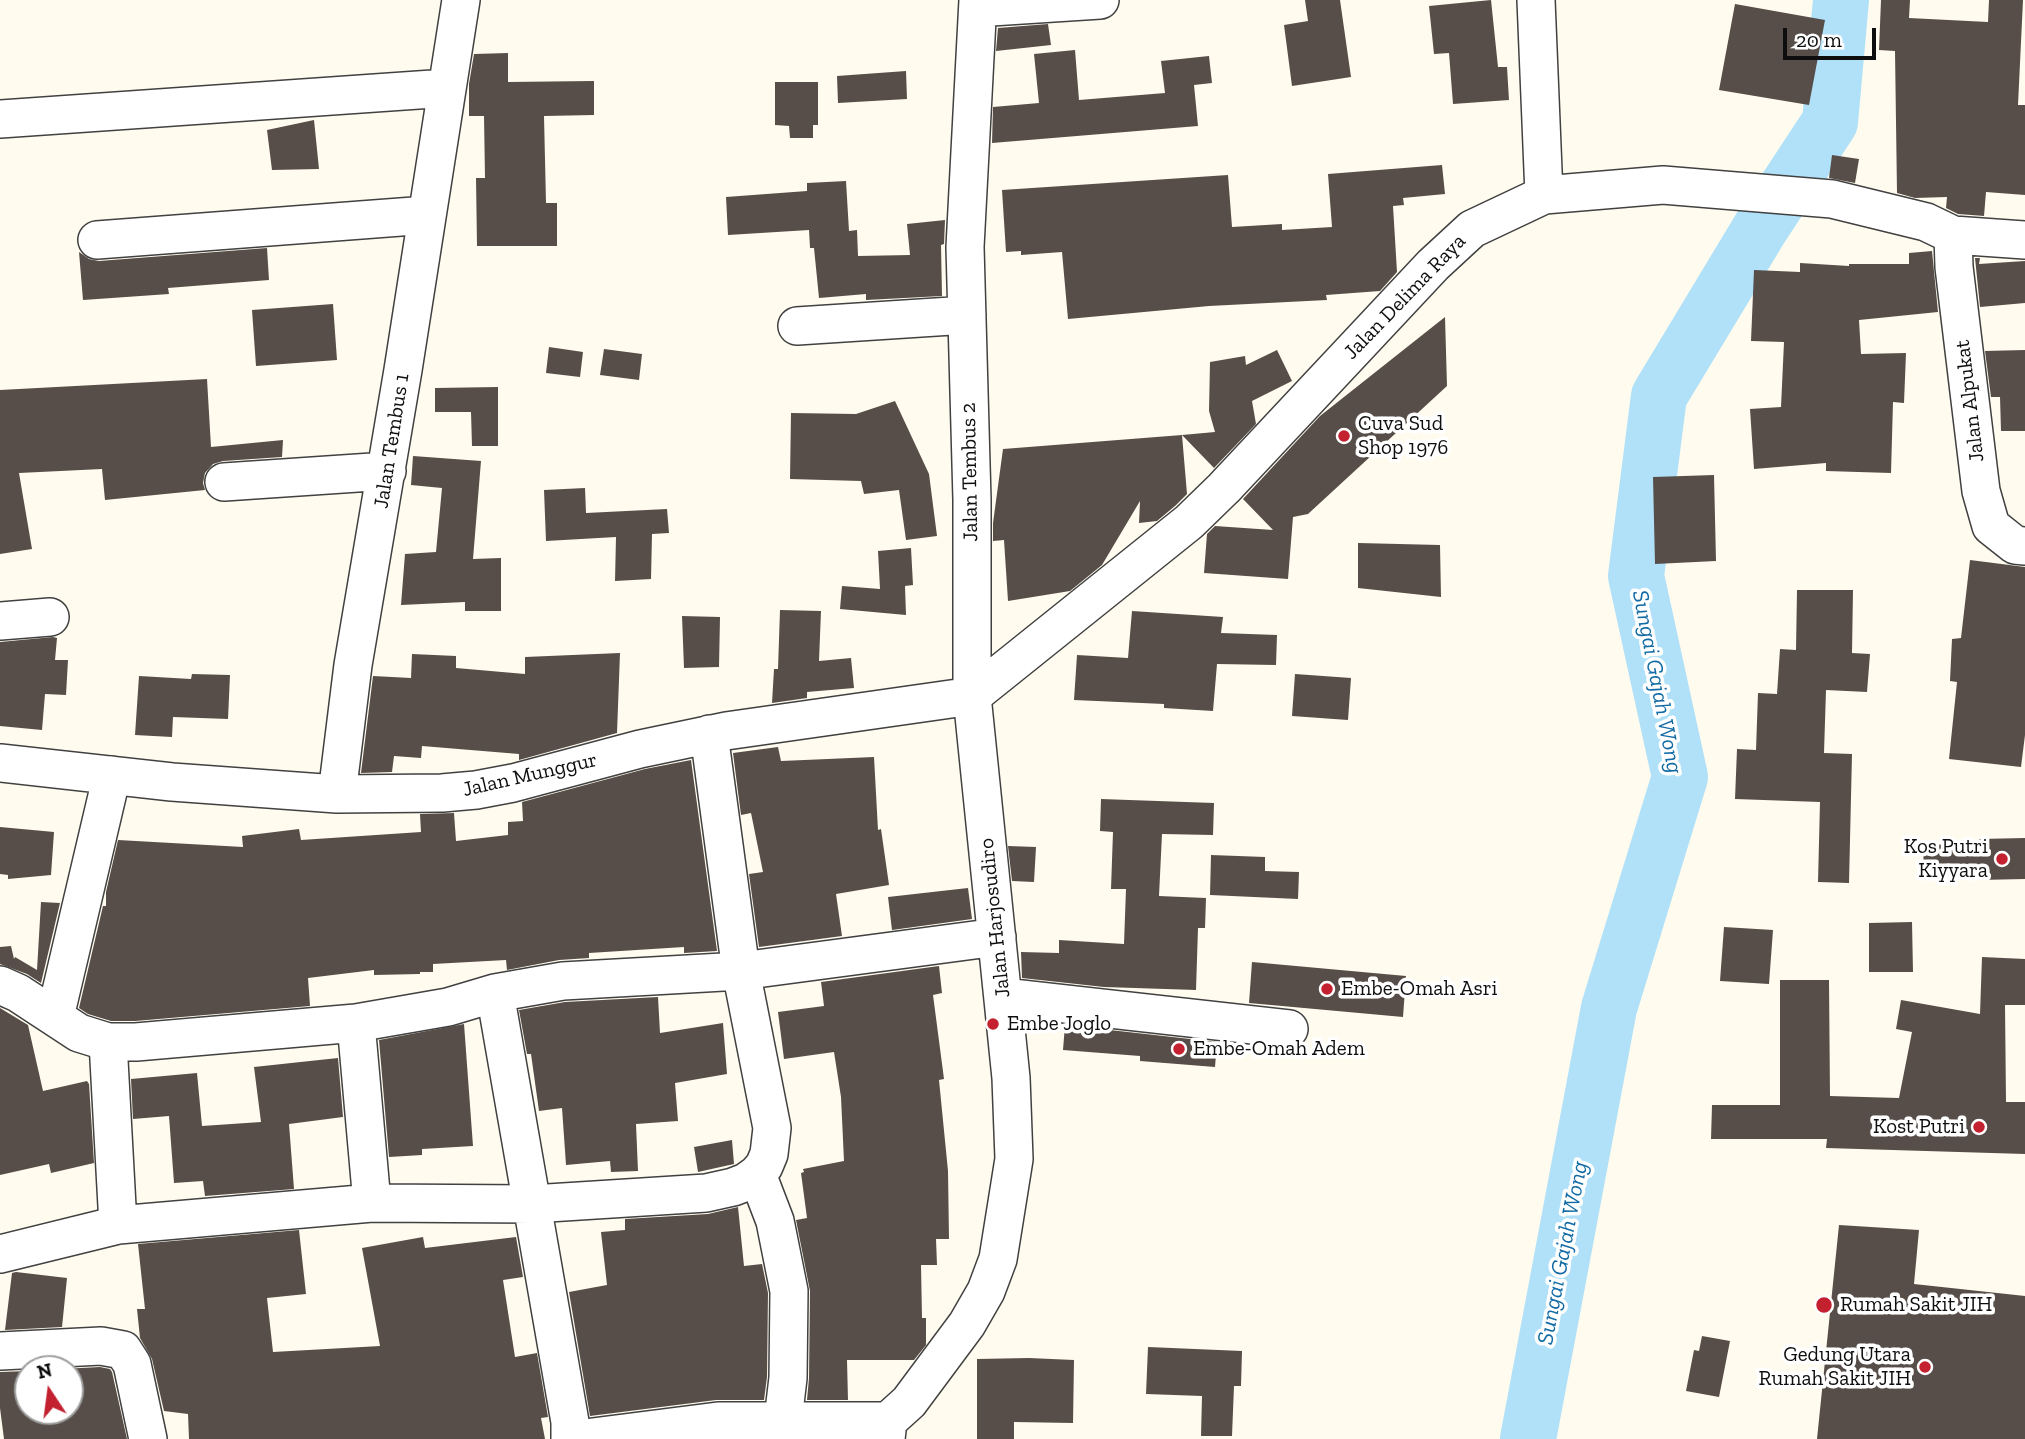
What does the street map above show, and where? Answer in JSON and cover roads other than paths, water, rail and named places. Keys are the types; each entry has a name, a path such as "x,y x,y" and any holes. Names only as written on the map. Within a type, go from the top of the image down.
{"street":[{"name":"Jalan Tembus 1","path":"337,794 353,665 387,471 461,0"},
{"path":"985,3 1100,0"},
{"path":"1535,0 1544,195"},
{"name":"Jalan Tembus 2","path":"972,696 972,500 965,247 985,3"},
{"path":"0,119 447,88"},
{"name":"Jalan Delima Raya","path":"972,696 1189,522 1433,265 1472,229 1544,195 1662,185 1832,199 1926,222 1953,235"},
{"path":"97,240 427,215"},
{"path":"1953,235 2025,240"},
{"name":"Jalan Alpukat","path":"1953,235 1954,267 1981,491 1991,526 2014,545 2025,546"},
{"path":"797,326 967,315"},
{"path":"224,482 387,471"},
{"path":"0,621 50,617"},
{"name":"Jalan Munggur","path":"0,763 337,794 476,790 709,734 972,696"},
{"name":"Jalan Harjosudiro","path":"887,1430 967,1324 986,1291 998,1259 1014,1159 1011,1078 972,696"},
{"path":"0,1254 118,1225 372,1203 532,1204 706,1193 733,1187 757,1174 769,1154 772,1128 741,971 709,734"},
{"path":"55,1017 112,775"},
{"path":"0,985 18,993 79,1033 108,1042 136,1042 356,1023 448,1007 495,993 563,981 741,971 997,937"},
{"path":"495,993 570,1422 570,1439"},
{"path":"1003,997 1289,1029"},
{"path":"356,1023 372,1203"},
{"path":"108,1042 118,1225"},
{"path":"757,1174 775,1221 789,1291 788,1378 783,1420"},
{"path":"0,1351 101,1346 123,1350 132,1364 148,1439"},
{"path":"577,1439 718,1420 783,1420 887,1430"}],"waterway":[{"name":"Sungai Gajah Wong","path":"1528,1439 1609,1008 1680,777 1636,576 1659,396 1761,227 1830,122 1841,0"}],"place":[{"name":"Cuva Sud Shop 1976","path":"1344,436"},
{"name":"Kos Putri Kiyyara","path":"2002,859"},
{"name":"Embe-Omah Asri","path":"1327,989"},
{"name":"Embe Joglo","path":"993,1024"},
{"name":"Embe-Omah Adem","path":"1179,1049"},
{"name":"Kost Putri","path":"1979,1127"},
{"name":"Rumah Sakit JIH","path":"1824,1305"},
{"name":"Gedung Utara Rumah Sakit JIH","path":"1925,1367"}]}
